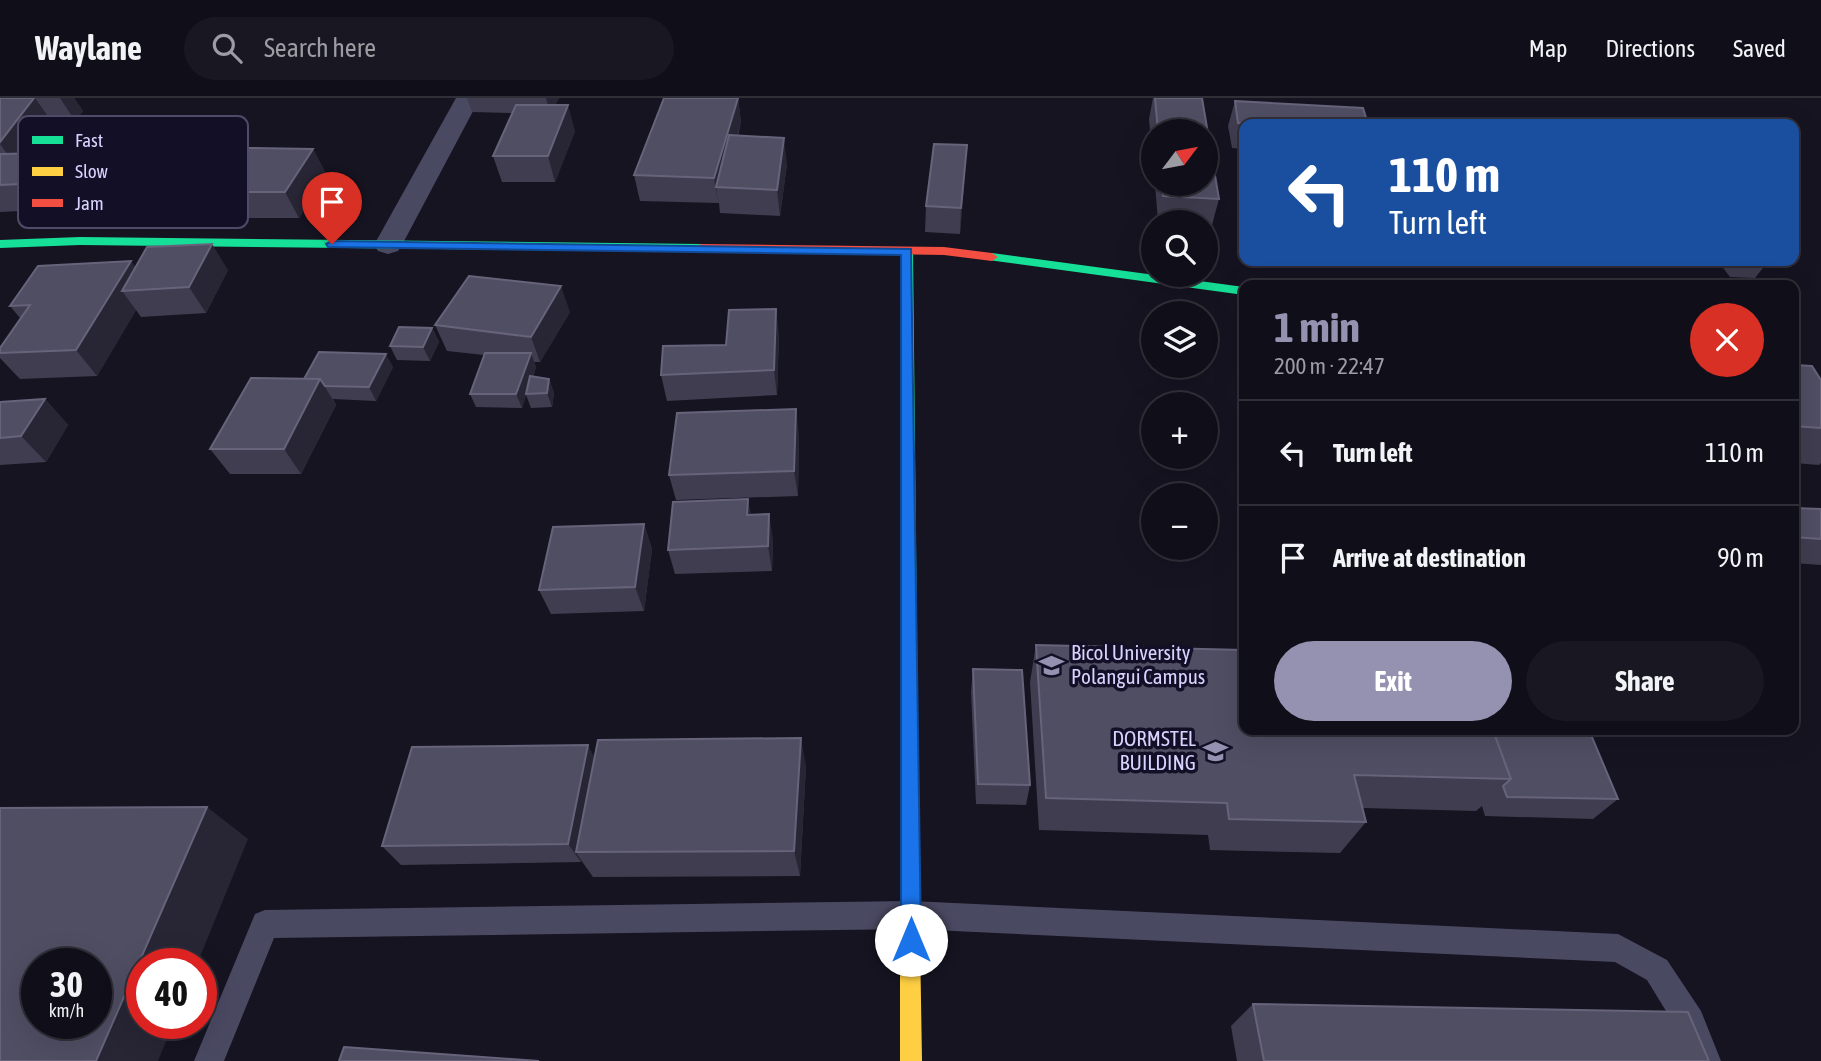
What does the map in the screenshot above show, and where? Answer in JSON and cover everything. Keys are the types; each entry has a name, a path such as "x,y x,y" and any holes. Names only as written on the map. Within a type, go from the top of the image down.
{"street":[{"path":"388,245 468,98"},
{"path":"0,244 80,241 944,251 1239,291"},
{"path":"907,251 911,1061"}],"lane":[{"path":"209,1061 265,923 911,915 1618,948 1657,970 1690,1022 1706,1061"}],"building":[{"path":"0,98 34,98 18,116 0,142"},
{"path":"664,98 738,98 714,178 634,175"},
{"path":"1155,98 1202,98 1206,119 1157,119"},
{"path":"1235,101 1363,108 1366,119 1239,119 1238,123"},
{"path":"516,105 568,105 548,156 493,156"},
{"path":"729,135 784,138 777,190 716,187"},
{"path":"934,144 967,145 961,208 926,206"},
{"path":"248,149 313,149 285,192 248,192"},
{"path":"0,154 18,154 18,184 0,185"},
{"path":"1218,193 1219,199 1163,196 1218,196"},
{"path":"212,244 189,287 122,291 147,247"},
{"path":"131,261 76,350 0,353 0,348 30,305 10,306 38,266"},
{"path":"469,276 561,286 531,337 435,325"},
{"path":"776,309 774,370 661,375 663,346 726,345 729,310"},
{"path":"399,327 432,328 423,347 390,346"},
{"path":"319,352 386,354 369,387 325,386 320,379 304,379"},
{"path":"485,353 531,353 516,394 470,394"},
{"path":"1799,365 1812,366 1821,380 1821,428 1799,426"},
{"path":"530,376 549,379 547,393 526,394"},
{"path":"251,378 320,379 284,449 210,449"},
{"path":"45,399 21,436 0,438 0,402"},
{"path":"796,409 794,471 669,475 677,413"},
{"path":"748,499 747,515 769,514 768,546 668,550 673,502"},
{"path":"1799,508 1821,509 1821,539 1799,537"},
{"path":"644,524 635,587 539,590 553,527"},
{"path":"1036,645 1239,650 1239,735 1495,735 1511,779 1354,775 1366,822 1229,819 1227,803 1046,798"},
{"path":"973,669 1022,670 1030,785 978,784"},
{"path":"1495,735 1591,735 1618,799 1507,797 1503,786 1511,779"},
{"path":"801,738 794,851 576,852 598,740"},
{"path":"588,745 568,844 382,846 412,747"},
{"path":"207,807 145,948 126,948 126,992 112,1024 112,948 21,948 21,1039 106,1039 96,1061 0,1061 0,808"},
{"path":"1253,1004 1688,1012 1709,1061 1264,1061"},
{"path":"344,1047 539,1061 339,1061"}],"traffic: fast":[{"path":"0,244 80,241 702,248"},
{"path":"907,251 909,638"},
{"path":"992,257 1239,290"}],"traffic: slow":[{"path":"910,941 911,1061"}],"traffic: jam":[{"path":"702,248 944,251 992,257"},
{"path":"909,638 910,941"}],"place":[{"name":"Bicol University Polangui Campus","path":"1051,665"},
{"name":"DORMSTEL BUILDING","path":"1216,751"}],"route":[{"path":"332,244 907,251 911,940"}]}
